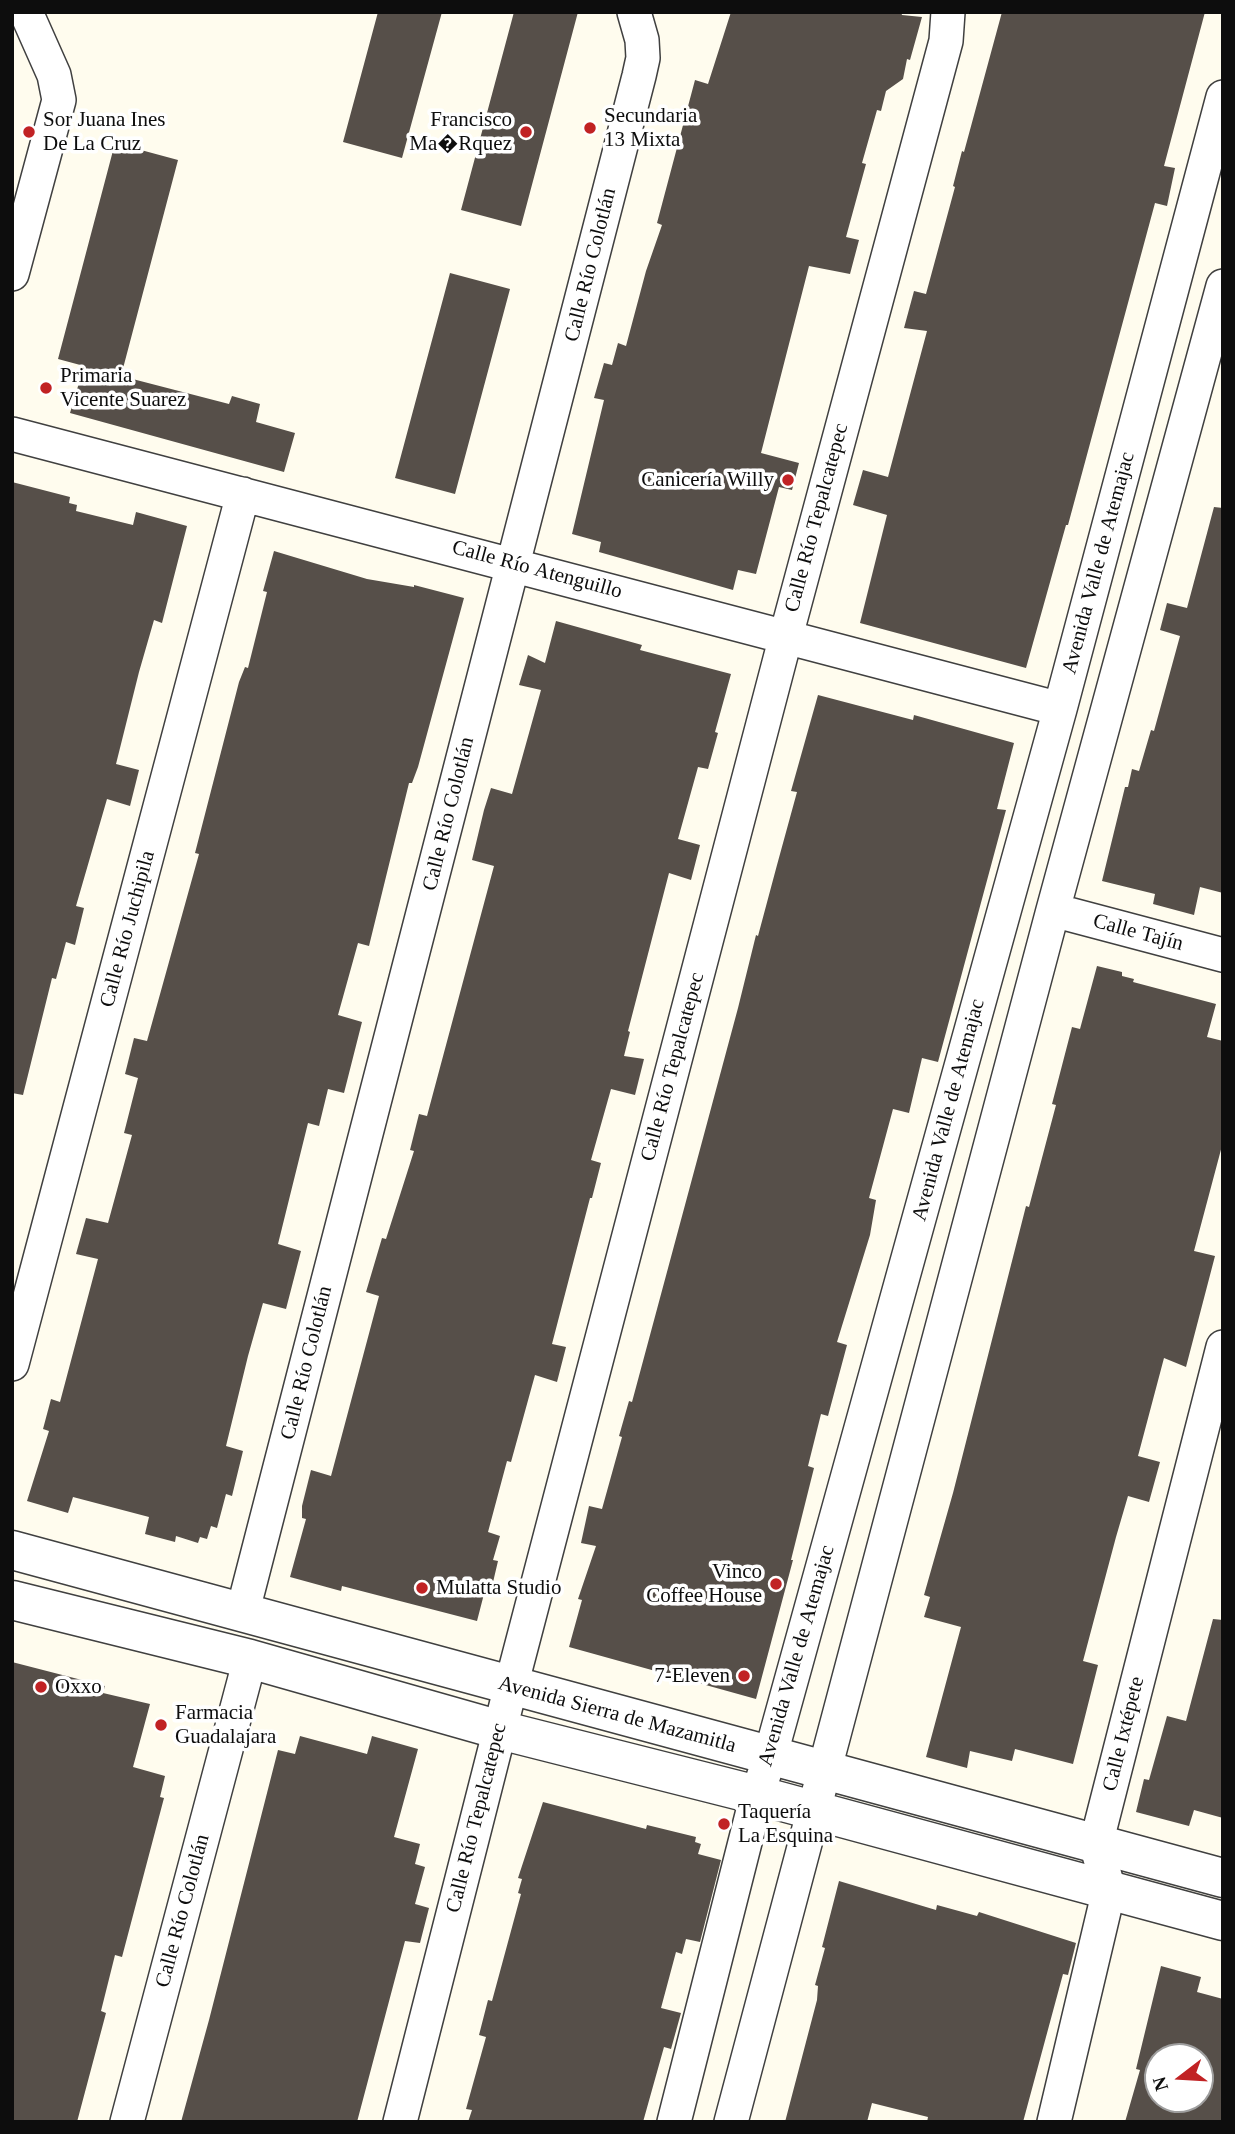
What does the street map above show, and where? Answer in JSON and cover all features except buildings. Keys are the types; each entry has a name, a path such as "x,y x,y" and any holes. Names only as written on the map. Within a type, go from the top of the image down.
{"street":[{"path":"12,274 58,100 54,75 26,12"},
{"name":"Calle Río Colotlán","path":"242,1614 639,76 643,58 642,40 634,12"},
{"name":"Calle Río Tepalcatepec","path":"400,2122 511,1686 786,636 946,41 948,12"},
{"name":"Avenida Valle de Atemajac","path":"674,2122 757,1795 770,1757 1060,709 1223,97"},
{"path":"731,2122 1053,911 1223,286"},
{"name":"Calle Río Atenguillo","path":"12,433 1060,709"},
{"name":"Calle Río Juchipila","path":"12,1364 243,494"},
{"name":"Calle Tajín","path":"1053,911 1223,955"},
{"name":"Calle Ixtépete","path":"1096,1844 1223,1347"},
{"name":"Avenida Sierra de Mazamitla","path":"12,1550 1223,1878"},
{"name":"Avenida Sierra de Mazamitla","path":"12,1600 250,1659 500,1730 757,1795 1223,1921"},
{"name":"Calle Río Colotlán","path":"127,2122 250,1659"},
{"path":"1054,2122 1109,1890 1096,1844"}],"place":[{"name":"Secundaria 13 Mixta","path":"590,128"},
{"name":"Sor Juana Ines De La Cruz","path":"29,132"},
{"name":"Francisco Ma�Rquez","path":"526,132"},
{"name":"Primaria Vicente Suarez","path":"46,388"},
{"name":"Canicería Willy","path":"788,480"},
{"name":"Vinco Coffee House","path":"776,1584"},
{"name":"Mulatta Studio","path":"422,1588"},
{"name":"7-Eleven","path":"744,1676"},
{"name":"Oxxo","path":"41,1687"},
{"name":"Farmacia Guadalajara","path":"161,1725"},
{"name":"Taquería La Esquina","path":"724,1824"}]}
